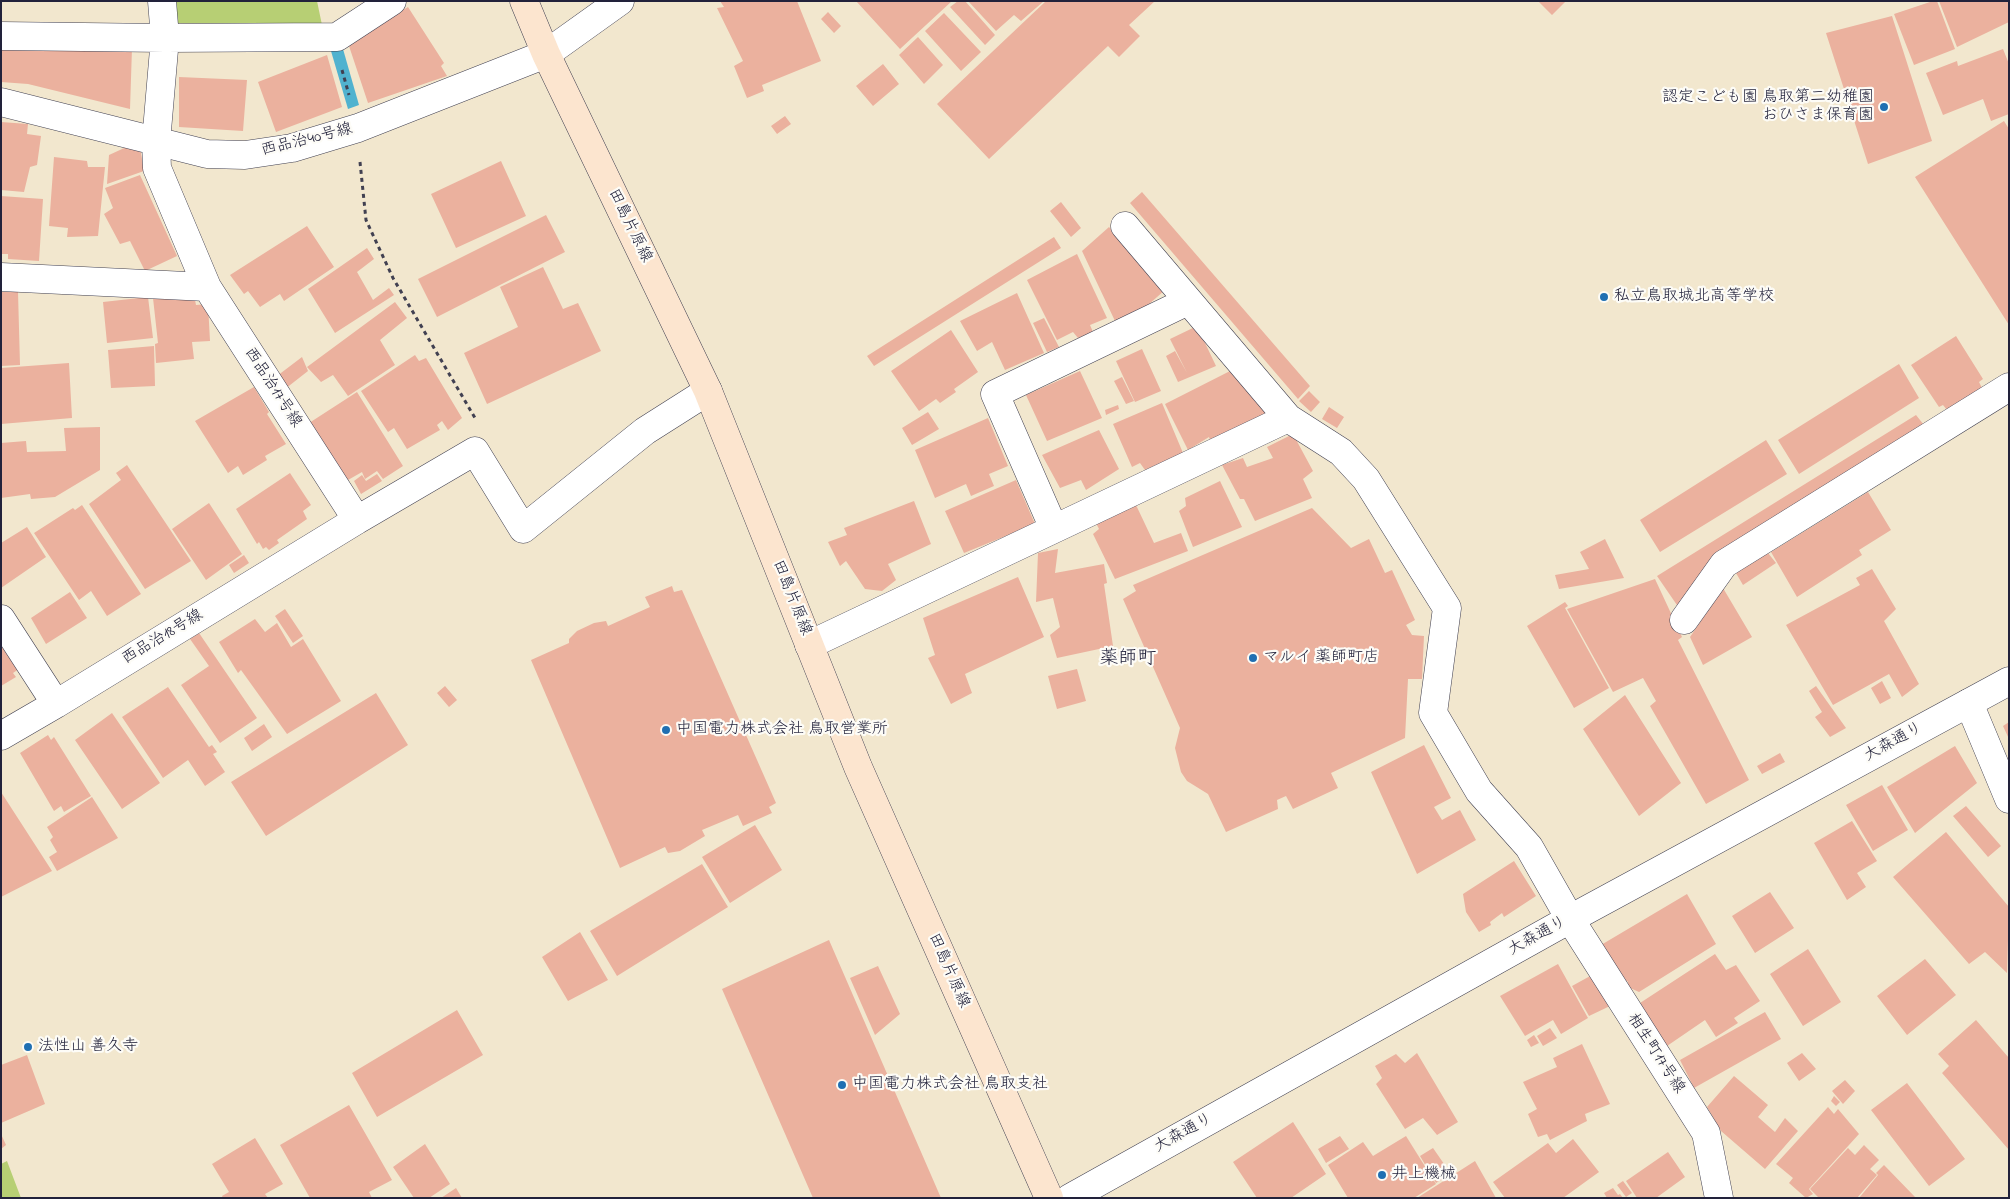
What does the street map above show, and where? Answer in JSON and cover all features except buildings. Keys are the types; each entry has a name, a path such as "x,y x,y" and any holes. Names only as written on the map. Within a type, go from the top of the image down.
{"main road":[{"name":"田島片原線","path":"524,1 546,54 708,391 858,767 1049,1198"}],"street":[{"name":"西品治17号線","path":"162,1 165,38 156,142 157,168 207,287 357,520"},
{"path":"1,36 165,38 333,37 392,1"},
{"name":"西品治40号線","path":"1,102 207,154 244,155 292,148 358,128 546,54 620,1"},
{"name":"相生町17号線","path":"1124,226 1288,418 1341,452 1366,479 1447,608 1433,713 1479,791 1530,847 1570,920 1706,1133 1719,1198"},
{"path":"1,277 207,287"},
{"path":"1054,529 996,394 1188,300"},
{"path":"1684,620 1724,564 2009,386"},
{"path":"357,520 475,451 523,529 645,431 708,391"},
{"path":"809,645 1288,418"},
{"name":"西品治18号線","path":"1,736 357,520"},
{"path":"1,620 56,704"},
{"name":"大森通り","path":"1070,1198 1570,920 2009,682"},
{"path":"1969,703 2009,799"}],"path":[{"path":"333,37 358,128 362,195 366,220 393,278 477,421 477,454"}],"green space":[{"path":"172,1 317,1 322,25 177,23"},
{"path":"7,1161 21,1198 1,1198 1,1164"}],"water":[{"path":"343,49 359,105 348,109 331,51"}],"place":[{"name":"認定こども園 鳥取第二幼稚園 おひさま保育園","path":"1884,107"},
{"name":"私立鳥取城北高等学校","path":"1604,297"},
{"name":"マルイ 薬師町店","path":"1253,658"},
{"name":"中国電力株式会社 鳥取営業所","path":"666,730"},
{"name":"法性山 善久寺","path":"28,1047"},
{"name":"中国電力株式会社 鳥取支社","path":"842,1085"},
{"name":"井上機械","path":"1382,1175"}],"district":[{"name":"薬師町","path":"1128,660"}]}
